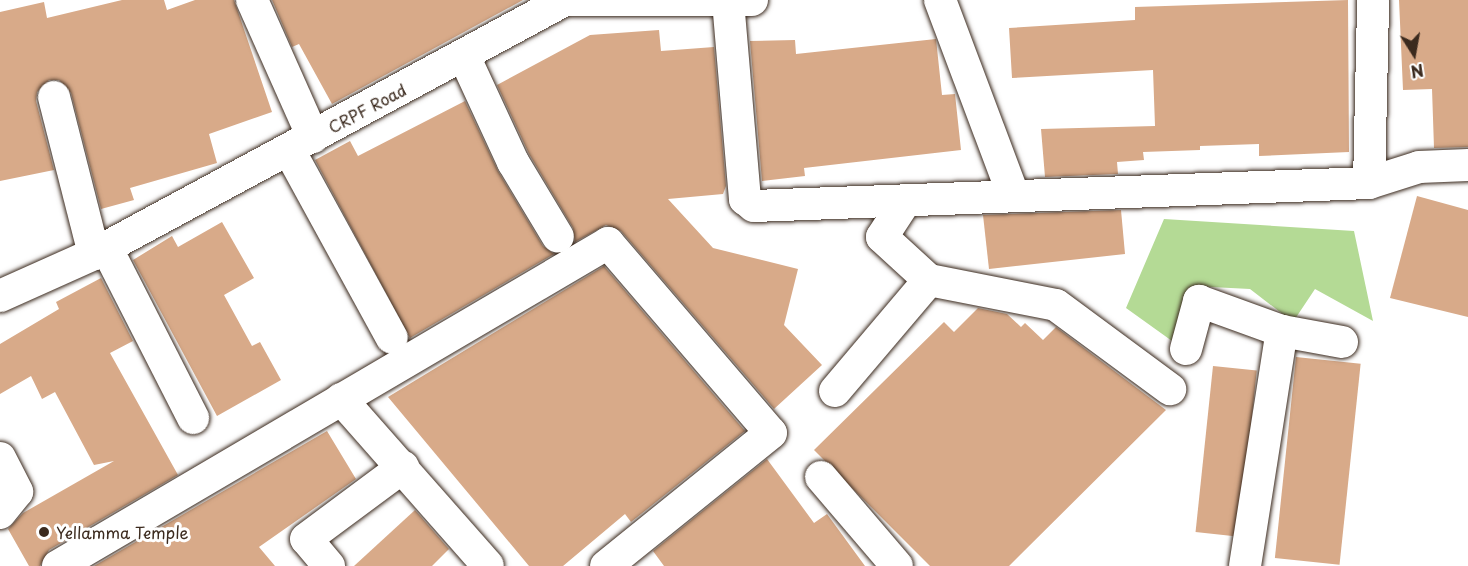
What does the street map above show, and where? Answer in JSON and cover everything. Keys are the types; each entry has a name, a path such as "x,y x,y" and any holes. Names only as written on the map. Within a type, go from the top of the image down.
{"street":[{"path":"252,0 301,143 392,338"},
{"name":"CRPF Road","path":"0,296 100,251 565,0 740,1"},
{"path":"940,0 1013,194"},
{"path":"1369,183 1373,0"},
{"path":"740,1 748,204 1369,183 1419,167 1468,165"},
{"path":"464,56 513,162 558,237"},
{"path":"54,97 100,251 192,418"},
{"path":"906,200 882,237 929,280 1056,305 1170,389"},
{"path":"58,566 608,243 771,434 606,566"},
{"path":"835,391 929,280"},
{"path":"1186,349 1199,301 1282,331 1342,342"},
{"path":"1245,566 1282,331"},
{"path":"342,399 488,566"},
{"path":"0,458 17,492 0,513"},
{"path":"329,566 306,539 403,467"},
{"path":"821,477 897,566"}],"green space":[{"path":"1164,219 1354,231 1373,321 1315,289 1293,322 1250,289 1192,286 1179,346 1126,308"}],"building":[{"path":"122,0 164,0 167,10 195,0 234,0 272,112 209,134 217,163 130,188 134,200 101,209 71,93 59,80 49,80 37,92 36,101 54,170 0,181 0,12 44,2 47,18"},
{"path":"272,0 523,0 332,104 299,44 292,47"},
{"path":"1348,0 1349,152 1259,156 1259,144 1200,146 1200,150 1143,152 1144,160 1117,162 1118,174 1045,177 1041,129 1155,126 1153,70 1012,78 1009,28 1135,20 1135,7"},
{"path":"1399,0 1468,0 1468,147 1434,148 1432,89 1403,90"},
{"path":"659,30 661,51 714,47 726,186 723,194 668,199 713,248 798,269 784,325 822,365 774,409 621,231 606,225 575,242 573,228 529,154 497,85 590,35"},
{"path":"936,39 942,95 955,94 961,150 804,168 805,176 762,181 750,41 795,40 796,54"},
{"path":"465,101 498,171 543,246 554,254 410,338 315,160 350,141 358,156"},
{"path":"1417,196 1468,210 1468,317 1390,298"},
{"path":"1121,210 1125,254 989,269 983,215"},
{"path":"222,222 254,278 224,295 252,346 260,342 281,380 217,416 133,260 172,236 178,247"},
{"path":"604,266 745,431 631,522 625,514 563,566 529,566 388,397"},
{"path":"101,278 133,341 110,353 178,475 49,550 40,566 29,566 8,529 23,513 114,461 94,465 55,392 42,399 31,376 0,394 0,344 59,309 56,302"},
{"path":"978,308 1007,314 1021,327 1025,323 1043,340 1056,327 1166,410 1009,566 930,566 814,450 944,322 954,332"},
{"path":"1296,357 1361,364 1340,565 1275,558"},
{"path":"1213,366 1257,371 1239,537 1196,532"},
{"path":"327,431 356,479 259,547 275,566 94,566"},
{"path":"767,459 814,523 827,514 865,566 664,566 653,551"},
{"path":"415,510 449,549 432,566 354,566"}],"place":[{"name":"Yellamma Temple","path":"44,532"}]}
